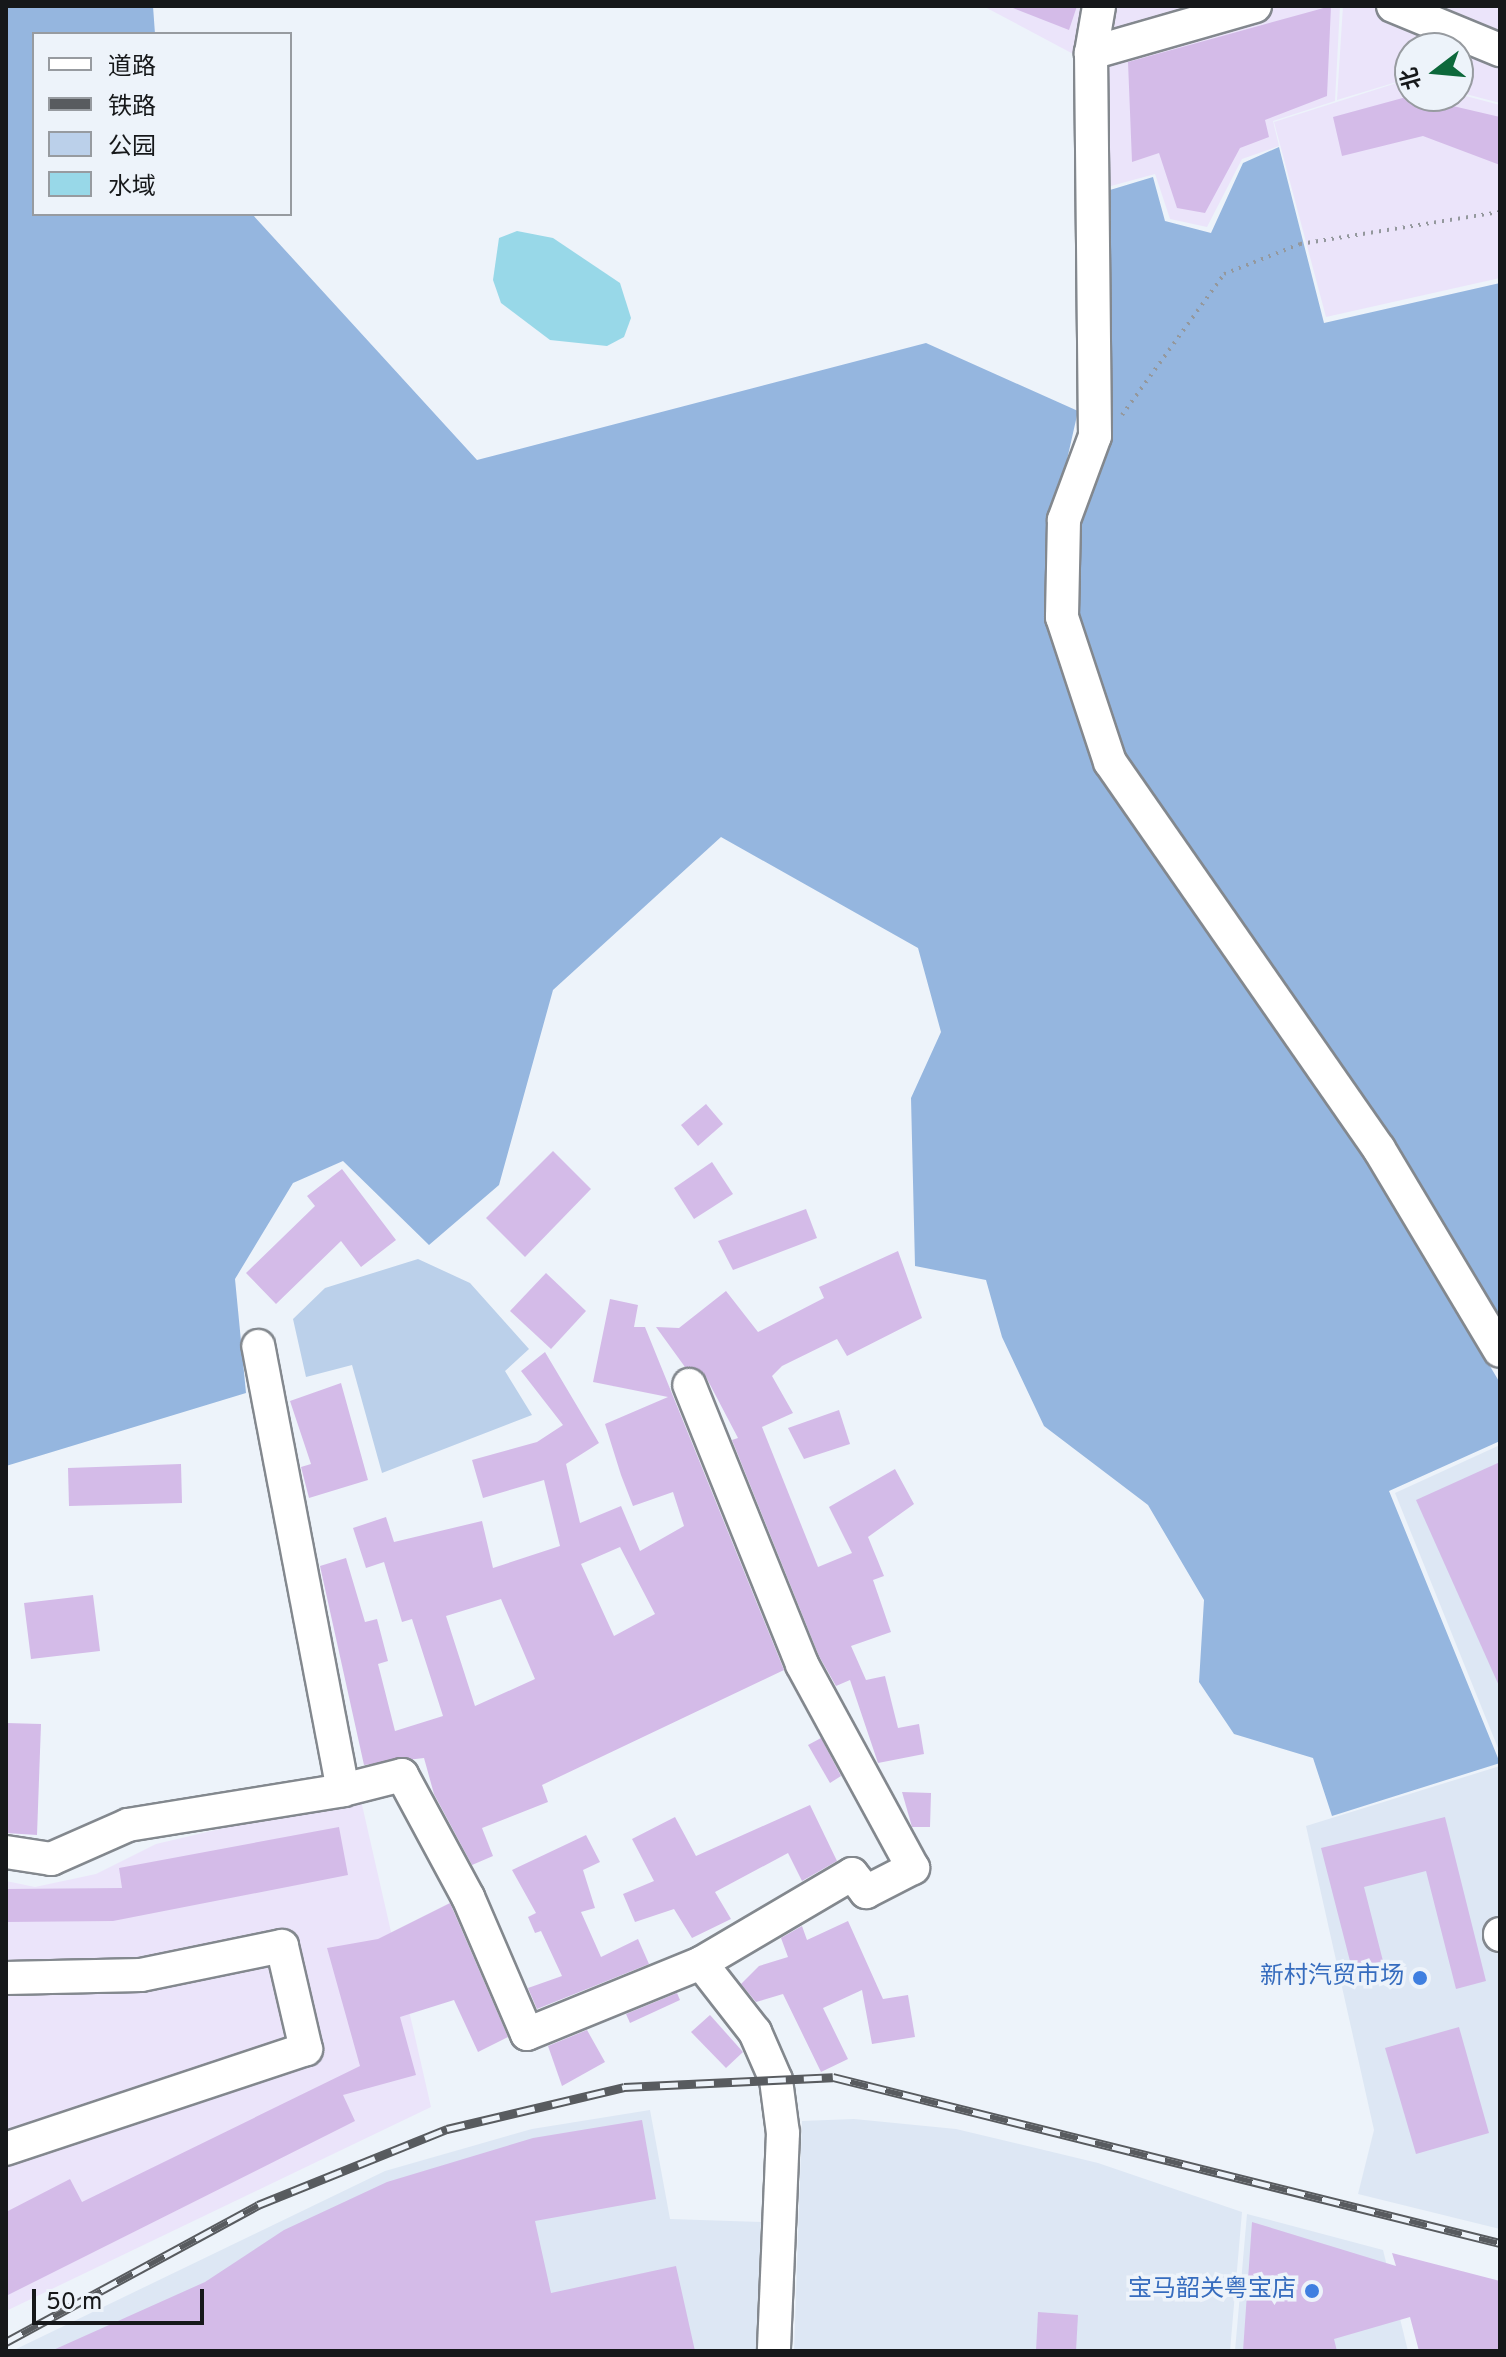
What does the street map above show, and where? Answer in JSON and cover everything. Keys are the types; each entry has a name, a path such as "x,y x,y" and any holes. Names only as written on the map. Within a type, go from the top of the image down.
{"street":[{"path":"1099,6 1091,53 1097,189 1095,436 1064,520 1062,617 1110,762 1379,1149 1500,1351"},
{"path":"1091,53 1255,6"},
{"path":"1393,6 1500,50"},
{"path":"258,1346 343,1790"},
{"path":"6,1852 51,1859 128,1825 343,1790 402,1775 468,1897 527,2034 701,1963 852,1874 866,1892 913,1868 802,1664 689,1385"},
{"path":"6,1978 141,1975 282,1946 306,2049 6,2149"},
{"path":"701,1963 755,2032 776,2080 783,2133 774,2351"}],"path":[{"path":"1095,436 1124,414 1224,274 1300,244 1500,212"}],"shaded area":[{"path":"6,6 153,6 155,32 32,32 32,216 254,216 477,460 926,343 1078,411 1055,513 1045,622 1098,767 1368,1161 1500,1383 1500,1441 1389,1491 1500,1763 1332,1816 1313,1758 1234,1734 1199,1682 1204,1600 1148,1505 1044,1426 1002,1337 986,1280 915,1266 911,1098 941,1032 918,948 721,837 553,990 499,1185 429,1245 343,1161 293,1183 235,1279 246,1393 6,1466"},
{"path":"983,6 1340,6 1335,101 1273,121 1279,146 1242,159 1207,227 1170,219 1155,174 1111,186 1075,183 1077,56"},
{"path":"1343,6 1500,6 1500,103 1474,96 1474,32 1394,32 1394,83 1337,100"},
{"path":"1394,84 1394,112 1474,112 1474,98 1500,105 1500,278 1326,317 1274,122"},
{"path":"1279,147 1324,323 1500,283 1500,1318 1121,760 1076,612 1075,517 1109,421 1110,190 1153,177 1165,221 1211,233 1243,163"},
{"path":"1500,1445 1500,1753 1395,1493"},
{"name":"新村汽贸市场","path":"1500,1766 1500,2229 1358,2194 1374,2130 1306,1826"},
{"path":"360,1796 431,2107 6,2311 6,1881 35,1887 96,1874 156,1844"},
{"path":"650,2110 670,2219 761,2222 756,2351 12,2351 385,2171 532,2129"},
{"path":"854,2119 956,2129 1098,2163 1242,2212 1230,2351 794,2351 802,2121"},
{"name":"宝马韶关粤宝店","path":"1247,2214 1383,2250 1408,2351 1235,2351"}],"green space":[{"path":"418,1259 470,1283 529,1349 505,1371 532,1415 382,1473 352,1365 306,1377 293,1319 325,1288"}],"water":[{"path":"517,231 553,238 620,283 631,318 624,337 607,346 550,340 501,303 493,280 499,238"}],"building":[{"path":"1008,6 1077,6 1069,30"},
{"path":"1331,6 1327,96 1265,120 1269,137 1240,148 1205,213 1177,208 1159,153 1132,162 1128,62"},
{"path":"1394,100 1394,112 1474,111 1500,117 1500,165 1423,136 1342,156 1333,117"},
{"path":"706,1104 723,1124 698,1146 681,1125"},
{"path":"553,1151 591,1189 525,1257 486,1218"},
{"path":"712,1162 733,1194 694,1219 674,1188"},
{"path":"342,1169 396,1240 361,1267 341,1241 276,1304 246,1273 315,1206 307,1196"},
{"path":"806,1209 817,1238 733,1270 718,1241"},
{"path":"898,1251 922,1318 847,1356 837,1339 782,1366 772,1376 793,1413 762,1427 818,1567 852,1553 829,1507 895,1469 914,1504 868,1537 884,1576 873,1580 891,1632 851,1646 866,1680 885,1676 898,1728 919,1724 924,1754 878,1763 850,1680 836,1686 819,1656 732,1440 738,1438 706,1377 685,1367 656,1327 679,1328 726,1291 758,1332 824,1298 819,1287"},
{"path":"546,1273 586,1311 551,1349 510,1311"},
{"path":"610,1299 638,1305 634,1327 645,1327 784,1670 542,1785 548,1802 482,1828 493,1856 472,1865 434,1794 424,1758 364,1765 320,1566 346,1558 365,1622 377,1619 388,1661 378,1664 395,1731 443,1716 412,1619 402,1622 384,1562 366,1568 353,1528 386,1517 394,1542 482,1521 493,1568 560,1546 544,1480 483,1498 472,1460 537,1442 563,1425 521,1371 545,1352 599,1443 566,1464 580,1523 621,1506 640,1551 684,1526 673,1492 633,1506 605,1424 668,1397 593,1382","holes":["620,1547 655,1614 614,1636 581,1564","501,1599 535,1679 475,1706 446,1616"]},
{"path":"341,1383 368,1480 309,1498 301,1467 311,1464 290,1401"},
{"path":"839,1410 850,1444 804,1459 788,1428"},
{"path":"1500,1462 1500,1688 1416,1500"},
{"path":"181,1464 182,1503 69,1506 68,1468"},
{"path":"93,1595 100,1651 31,1659 24,1603"},
{"path":"6,1723 41,1724 37,1835 6,1833"},
{"path":"821,1738 841,1776 830,1783 808,1745"},
{"path":"902,1792 931,1793 930,1827 912,1827"},
{"path":"810,1805 837,1861 802,1881 788,1853 715,1892 731,1919 692,1938 674,1909 635,1922 623,1894 654,1881 632,1839 675,1817 696,1856"},
{"path":"1445,1817 1486,1981 1456,1989 1426,1871 1364,1887 1383,1961 1352,1969 1321,1848"},
{"path":"339,1827 348,1875 113,1921 6,1922 6,1889 122,1888 119,1868"},
{"path":"586,1835 600,1862 583,1870 595,1908 581,1912 601,1957 638,1939 649,1964 537,2009 528,1988 562,1976 541,1931 535,1933 528,1917 536,1913 512,1870"},
{"path":"450,1903 508,2037 478,2052 454,2000 400,2017 416,2075 343,2095 355,2121 6,2296 6,2212 70,2179 82,2202 360,2066 327,1948 378,1939"},
{"path":"848,1921 883,1999 908,1995 915,2037 872,2044 862,1990 823,2008 848,2059 821,2072 783,1994 756,2002 741,1984 759,1966 788,1957 781,1938 802,1926 807,1940"},
{"path":"677,1993 680,2000 630,2023 626,2014"},
{"path":"710,2015 743,2052 726,2068 691,2032"},
{"path":"1459,2027 1489,2133 1416,2154 1385,2048"},
{"path":"587,2030 605,2062 562,2086 548,2046"},
{"path":"642,2120 656,2199 535,2221 551,2293 676,2266 695,2351 51,2351 205,2282 284,2230 387,2182 533,2138"},
{"path":"1252,2222 1396,2266 1392,2253 1500,2281 1500,2351 1419,2351 1410,2317 1334,2339 1337,2351 1243,2351"},
{"path":"1038,2312 1078,2315 1076,2351 1036,2351"}],"railway":[{"path":"6,2342 258,2205 447,2129 624,2087 833,2077 1500,2243"}],"place":[{"name":"新村汽贸市场","path":"1420,1978"},
{"name":"宝马韶关粤宝店","path":"1312,2291"}]}
